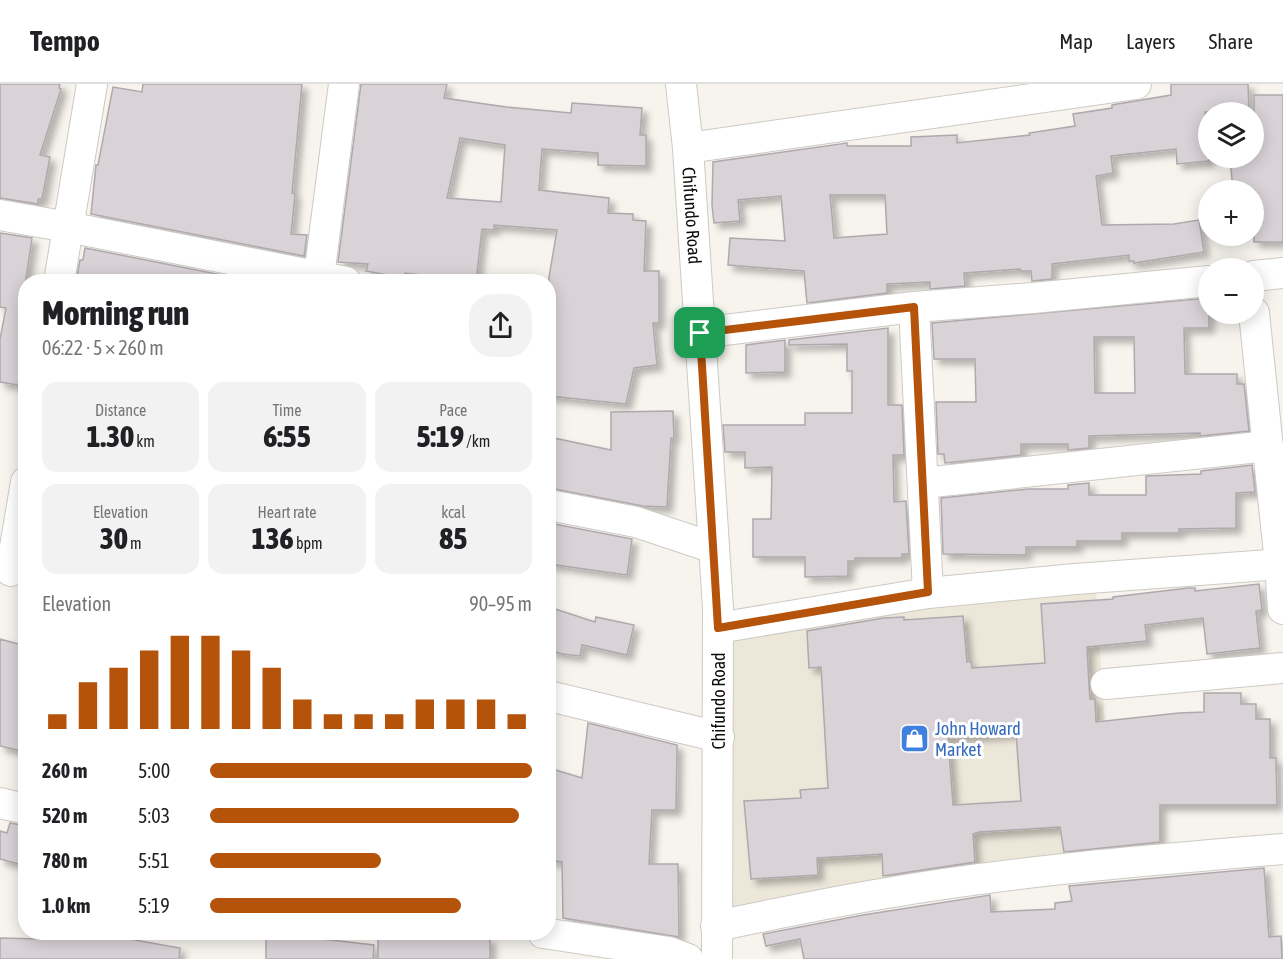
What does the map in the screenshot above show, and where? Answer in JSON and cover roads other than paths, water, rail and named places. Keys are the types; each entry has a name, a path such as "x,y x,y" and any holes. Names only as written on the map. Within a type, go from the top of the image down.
{"street":[{"path":"60,274 92,84"},
{"path":"322,274 344,84"},
{"name":"Chifundo Road","path":"681,84 688,147 718,628 717,959"},
{"path":"688,147 1136,84"},
{"path":"0,215 68,226 297,274"},
{"path":"1264,275 1283,273"},
{"path":"700,333 914,307 1198,282"},
{"path":"914,307 928,592"},
{"path":"1255,324 1273,453 1282,564 1283,609"},
{"path":"922,483 1273,453"},
{"path":"556,506 636,522 714,548"},
{"path":"12,571 18,533"},
{"path":"718,628 928,592 1282,564"},
{"path":"1106,684 1283,668"},
{"path":"556,698 719,737"},
{"path":"0,803 18,806"},
{"path":"716,926 882,894 1032,872 1109,863 1283,849"},
{"path":"556,935 669,952 688,959"}],"place":[{"name":"John Howard Market","path":"914,738"}]}
